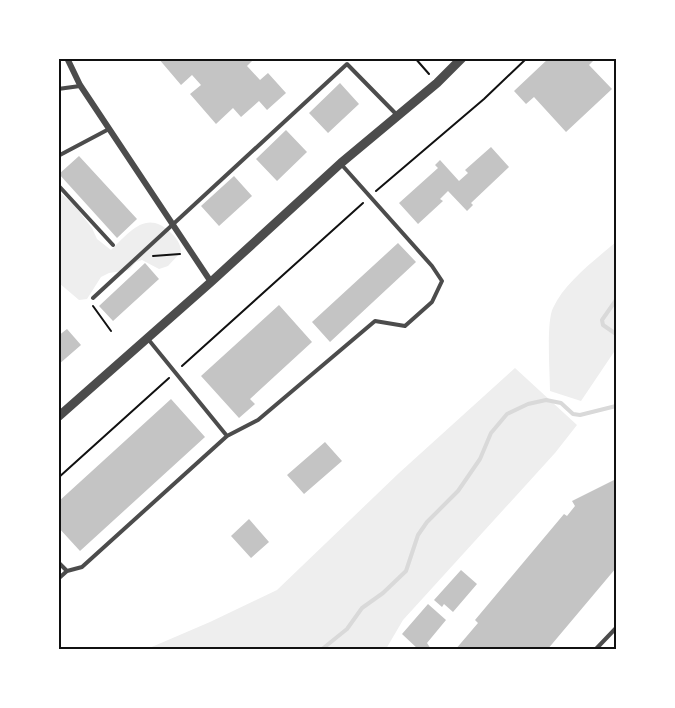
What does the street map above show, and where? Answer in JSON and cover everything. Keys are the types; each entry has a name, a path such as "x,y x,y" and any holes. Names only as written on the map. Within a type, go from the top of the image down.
{"street":[{"path":"67,58 80,86 212,282"},
{"path":"58,417 212,282 341,163 437,83 462,58"}],"lane":[{"path":"93,298 347,64 397,116"},
{"path":"58,89 80,86"},
{"path":"58,156 109,129"},
{"path":"58,579 67,571 82,567 227,436 258,420 375,321 405,326 432,302 442,281 341,163"},
{"path":"58,185 113,245"},
{"path":"148,338 227,436"},
{"path":"58,562 67,571"},
{"path":"594,650 616,628"}],"path":[{"path":"415,58 437,83"},
{"path":"58,478 371,196 484,99 527,58"},
{"path":"93,298 92,308 111,330"}],"shaded area":[{"path":"58,191 74,205 92,228 97,239 111,250 138,226 153,223 161,225 174,236 181,252 168,266 159,269 142,260 136,262 129,270 109,273 101,277 87,299 79,300 59,283"},
{"path":"616,242 616,349 581,401 550,391 549,336 553,308 573,280"},
{"path":"515,368 577,425 555,453 403,620 386,649 147,649 277,590 399,473"}],"building":[{"path":"158,58 255,58 247,66 260,80 268,73 286,93 267,110 259,101 241,117 233,108 216,124 190,94 201,85 192,75 181,85"},
{"path":"549,58 596,58 589,65 612,89 566,132 534,97 526,104 514,91"},
{"path":"340,83 359,104 328,133 309,113"},
{"path":"286,130 307,152 277,181 256,159"},
{"path":"491,147 509,167 471,203 473,205 467,211 448,191 440,199 443,201 418,224 399,203 438,168 435,165 440,160 459,181 468,173 465,170"},
{"path":"79,156 137,219 117,238 59,174"},
{"path":"234,176 252,196 219,226 201,206"},
{"path":"398,243 416,262 330,342 312,322"},
{"path":"145,263 159,279 113,321 99,306"},
{"path":"279,305 312,342 250,399 255,404 239,418 201,376"},
{"path":"67,329 81,345 58,365 58,336"},
{"path":"171,399 205,437 80,551 58,527 58,502"},
{"path":"325,442 342,461 304,494 287,475"},
{"path":"616,479 616,568 547,650 455,650 478,623 475,620 564,514 567,516 575,506 572,501"},
{"path":"249,519 269,542 251,558 231,536"},
{"path":"461,570 477,584 453,612 444,604 442,607 434,600"},
{"path":"428,604 446,620 427,643 431,649 435,647 436,650 419,650 402,634"}],"waterway":[{"path":"616,300 602,320 603,325 616,334"},
{"path":"321,650 347,629 362,608 383,593 406,571 418,535 427,522 458,491 480,459 491,433 507,414 528,404 546,400 561,403 573,414 580,415 616,406"}]}
